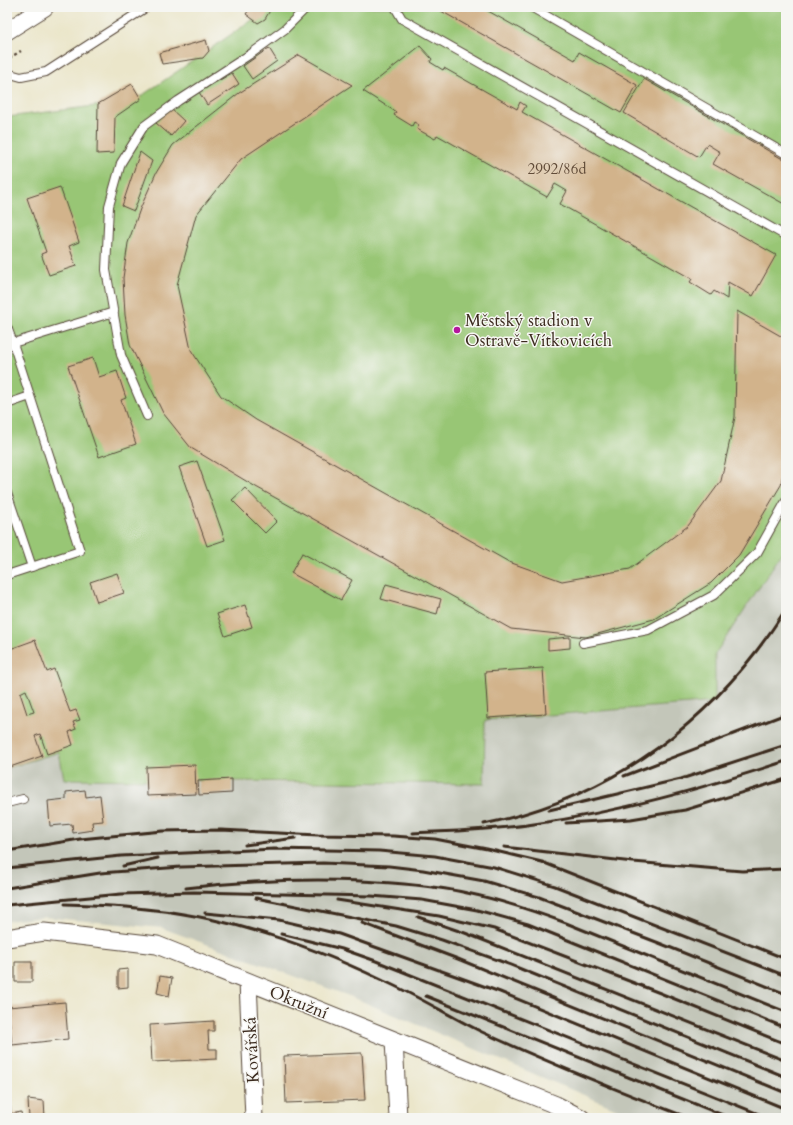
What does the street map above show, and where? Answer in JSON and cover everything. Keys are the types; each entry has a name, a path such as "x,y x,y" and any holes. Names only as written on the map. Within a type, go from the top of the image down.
{"street":[{"path":"7,31 45,7"},
{"name":"Okružní","path":"7,938 44,932 158,945 394,1040 556,1112 581,1118"},
{"name":"Kovářská","path":"248,982 254,1118"},
{"path":"394,1040 398,1118"}],"lane":[{"path":"7,73 21,77 46,72 147,7"},
{"path":"147,416 121,355 106,270 109,206 121,163 144,126 178,101 252,53 285,29 307,7"},
{"path":"395,7 402,19 786,236"},
{"path":"531,7 786,154"},
{"path":"13,343 114,312"},
{"path":"7,327 80,551 7,575"},
{"path":"7,404 30,396"},
{"path":"7,493 32,567"},
{"path":"583,643 648,630 714,595 757,552 786,501"},
{"path":"7,803 23,799"}],"path":[{"path":"7,59 22,51"}],"shaded area":[{"path":"786,547 786,1118 638,1118 352,997 162,928 44,917 7,921 7,781 10,780 7,768 59,752 65,779 484,784 485,720 715,702 715,654"}],"green space":[{"path":"271,7 786,7 786,547 715,654 715,702 485,720 484,784 64,779 59,752 7,768 7,117 134,101"}],"building":[{"path":"251,7 272,7 265,19 258,23 246,14"},
{"path":"434,7 481,7 575,60 579,52 637,85 621,113"},
{"path":"206,40 209,51 203,58 162,64 159,53"},
{"path":"420,46 432,59 430,62 443,70 444,68 517,109 520,102 526,106 522,112 776,255 753,296 728,282 727,299 714,291 711,295 690,282 692,279 560,204 567,191 555,184 547,197 437,135 435,139 417,129 419,125 414,122 412,126 394,115 396,112 363,91"},
{"path":"269,48 277,61 252,79 243,66"},
{"path":"299,55 352,85 241,159 196,215 177,285 191,350 221,396 256,420 509,562 562,581 630,569 688,526 721,481 735,417 737,311 786,339 786,453 781,485 739,555 711,583 654,619 586,637 511,629 256,487 191,448 163,413 130,345 125,315 123,278 128,243 140,209 156,173 173,145 239,93"},
{"path":"232,73 239,84 207,105 199,92"},
{"path":"644,79 786,161 786,205 713,164 720,152 707,144 699,157 624,113"},
{"path":"132,84 141,99 115,117 114,153 97,154 98,104"},
{"path":"170,108 184,121 171,136 156,123"},
{"path":"140,152 152,161 134,211 122,206"},
{"path":"60,187 79,242 69,246 76,266 49,275 41,254 46,252 27,198"},
{"path":"93,358 99,377 117,371 126,398 121,400 136,444 99,457 68,366"},
{"path":"197,461 225,540 207,546 179,467"},
{"path":"245,488 277,521 265,533 232,500"},
{"path":"302,553 352,580 341,600 291,573"},
{"path":"117,573 124,593 97,602 90,582"},
{"path":"386,584 441,599 437,614 381,599"},
{"path":"245,605 252,627 225,636 217,614"},
{"path":"570,637 570,648 548,650 548,639"},
{"path":"35,640 47,672 54,669 70,712 76,710 80,720 73,722 76,729 69,732 73,745 47,754 40,734 35,736 42,756 7,768 7,641 10,649","holes":["26,690 34,712 27,714 20,693"]},
{"path":"543,668 546,714 488,718 485,672"},
{"path":"195,765 196,794 147,796 146,767"},
{"path":"232,779 232,793 199,795 198,781"},
{"path":"85,790 86,797 100,795 103,821 92,822 93,830 73,833 72,824 50,826 48,801 66,799 66,792"},
{"path":"15,962 32,962 32,982 15,982"},
{"path":"128,969 128,987 118,988 118,970"},
{"path":"160,976 172,978 169,996 157,993"},
{"path":"65,1002 68,1039 12,1045 8,1007"},
{"path":"214,1021 214,1031 208,1031 209,1049 217,1049 217,1059 152,1062 150,1025"},
{"path":"362,1053 365,1100 286,1103 284,1056"},
{"path":"7,1098 10,1098 11,1114 21,1112 22,1118 7,1118"},
{"path":"28,1099 44,1101 45,1118 29,1118"}],"railway":[{"path":"484,824 532,812 576,795 618,773 658,748 694,719 727,686 758,649 786,609"},
{"path":"624,776 786,714"},
{"path":"549,810 681,779 786,745"},
{"path":"413,833 504,828 598,813 692,790 786,761"},
{"path":"566,823 631,819 685,810 786,779"},
{"path":"7,851 80,839 163,831 221,830 318,835 393,836 435,839 542,862 786,959"},
{"path":"245,845 295,838"},
{"path":"504,847 633,862 742,871 786,869"},
{"path":"7,868 121,856 274,849 379,851 435,856 494,867 555,886 786,976"},
{"path":"123,866 158,858"},
{"path":"7,888 100,873 181,867 323,863 389,866 423,870 484,881 539,897 786,994"},
{"path":"186,888 263,881 340,880 430,886 458,891 505,902 566,923 786,1012"},
{"path":"7,905 121,894 194,892 371,896 422,900 477,910 528,924 786,1028"},
{"path":"256,898 396,926 442,940 511,965 786,1077"},
{"path":"337,900 439,916 494,929 660,993 786,1044"},
{"path":"65,904 102,905 159,910 236,925 279,938 364,971 482,1032 533,1055 689,1118"},
{"path":"205,913 279,920 339,934 500,992 786,1109"},
{"path":"418,917 465,933 786,1061"},
{"path":"362,923 458,959 786,1093"},
{"path":"281,934 342,949 376,961 769,1118"},
{"path":"426,996 730,1118"}],"place":[{"name":"Městský stadion v Ostravě-Vítkovicích","path":"457,330"}]}
